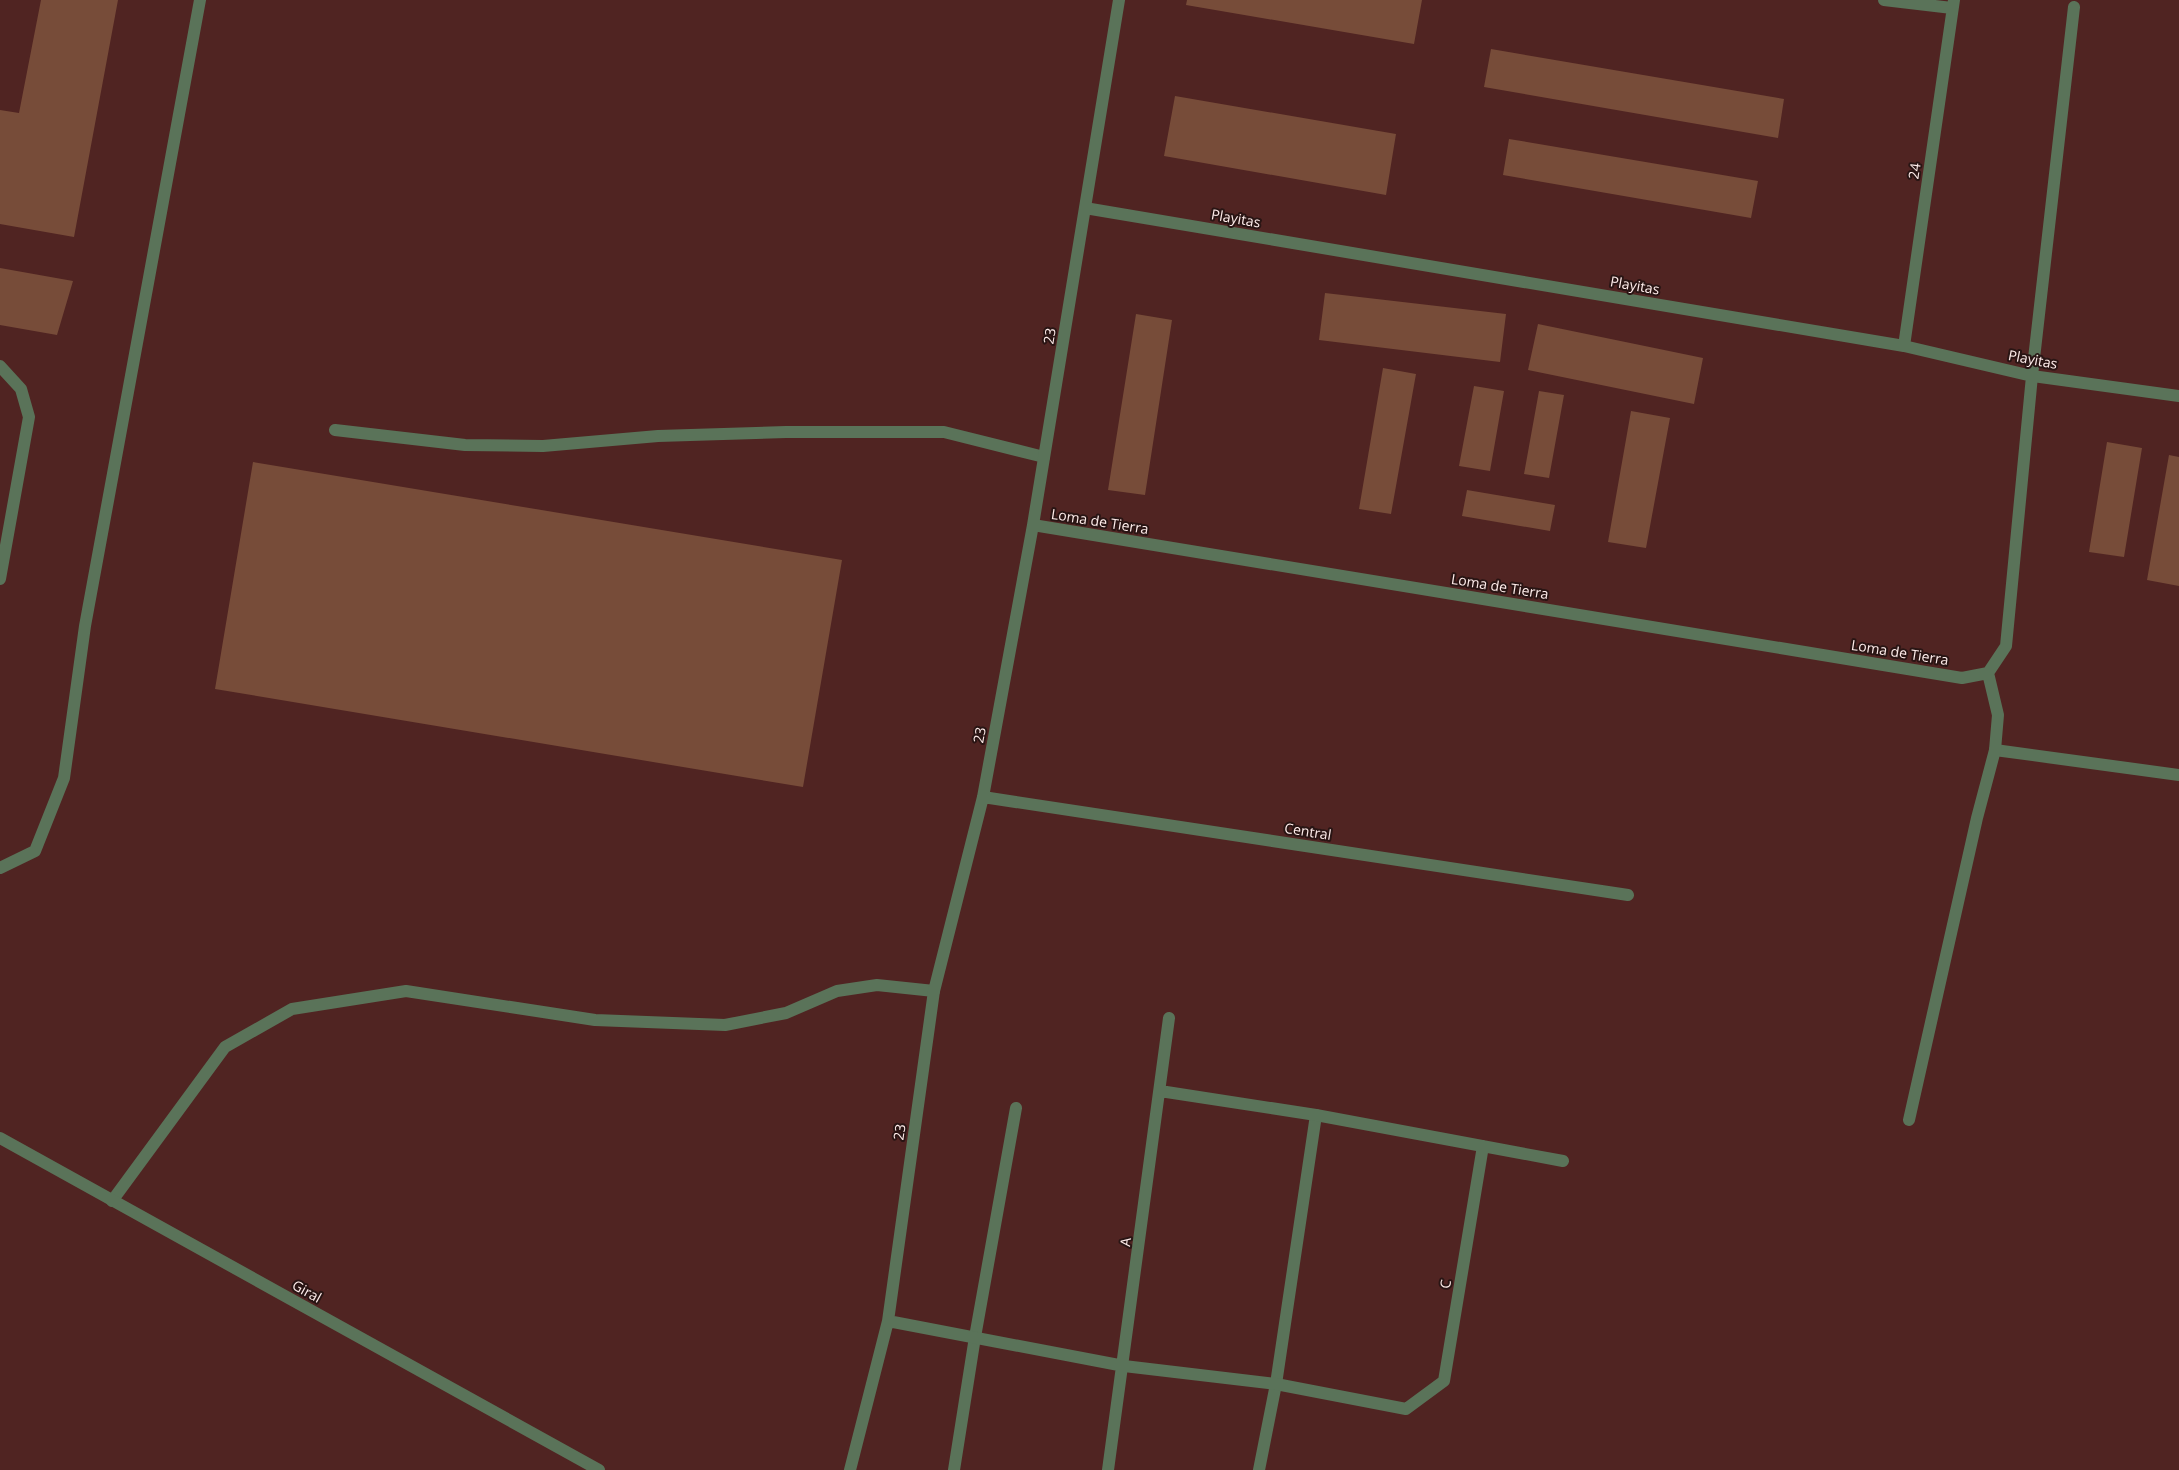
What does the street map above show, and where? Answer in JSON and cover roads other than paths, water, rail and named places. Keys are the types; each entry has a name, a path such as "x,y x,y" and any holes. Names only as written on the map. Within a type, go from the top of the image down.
{"street":[{"path":"0,868 35,851 64,778 84,626 200,0"},
{"name":"23","path":"850,1470 888,1321 934,991 983,797 1033,525 1119,0"},
{"path":"1884,0 1953,4"},
{"name":"24","path":"1904,346 1953,4"},
{"path":"1909,1120 1977,818 1995,750 1998,715 1988,672 2006,646 2032,376 2074,7"},
{"name":"Playitas","path":"1085,208 1904,346 2032,376 2179,396"},
{"path":"0,366 21,389 29,417 0,579"},
{"path":"335,430 465,445 543,446 658,436 786,432 944,432 1044,457"},
{"name":"Loma de Tierra","path":"1033,525 1962,678 1988,672"},
{"path":"1995,750 2179,774"},
{"name":"Central","path":"983,797 1628,895"},
{"path":"112,1202 225,1047 292,1009 406,991 594,1020 725,1025 786,1013 838,990 877,985 934,991"},
{"name":"A","path":"1108,1470 1124,1366 1169,1018"},
{"path":"1160,1091 1316,1115 1563,1161"},
{"path":"954,1470 975,1338 1016,1108"},
{"path":"1259,1470 1276,1384 1316,1115"},
{"name":"Giral","path":"0,1138 112,1202 599,1470"},
{"name":"C","path":"1276,1384 1406,1409 1444,1381 1483,1146"},
{"path":"888,1321 1124,1366 1276,1384"}]}
